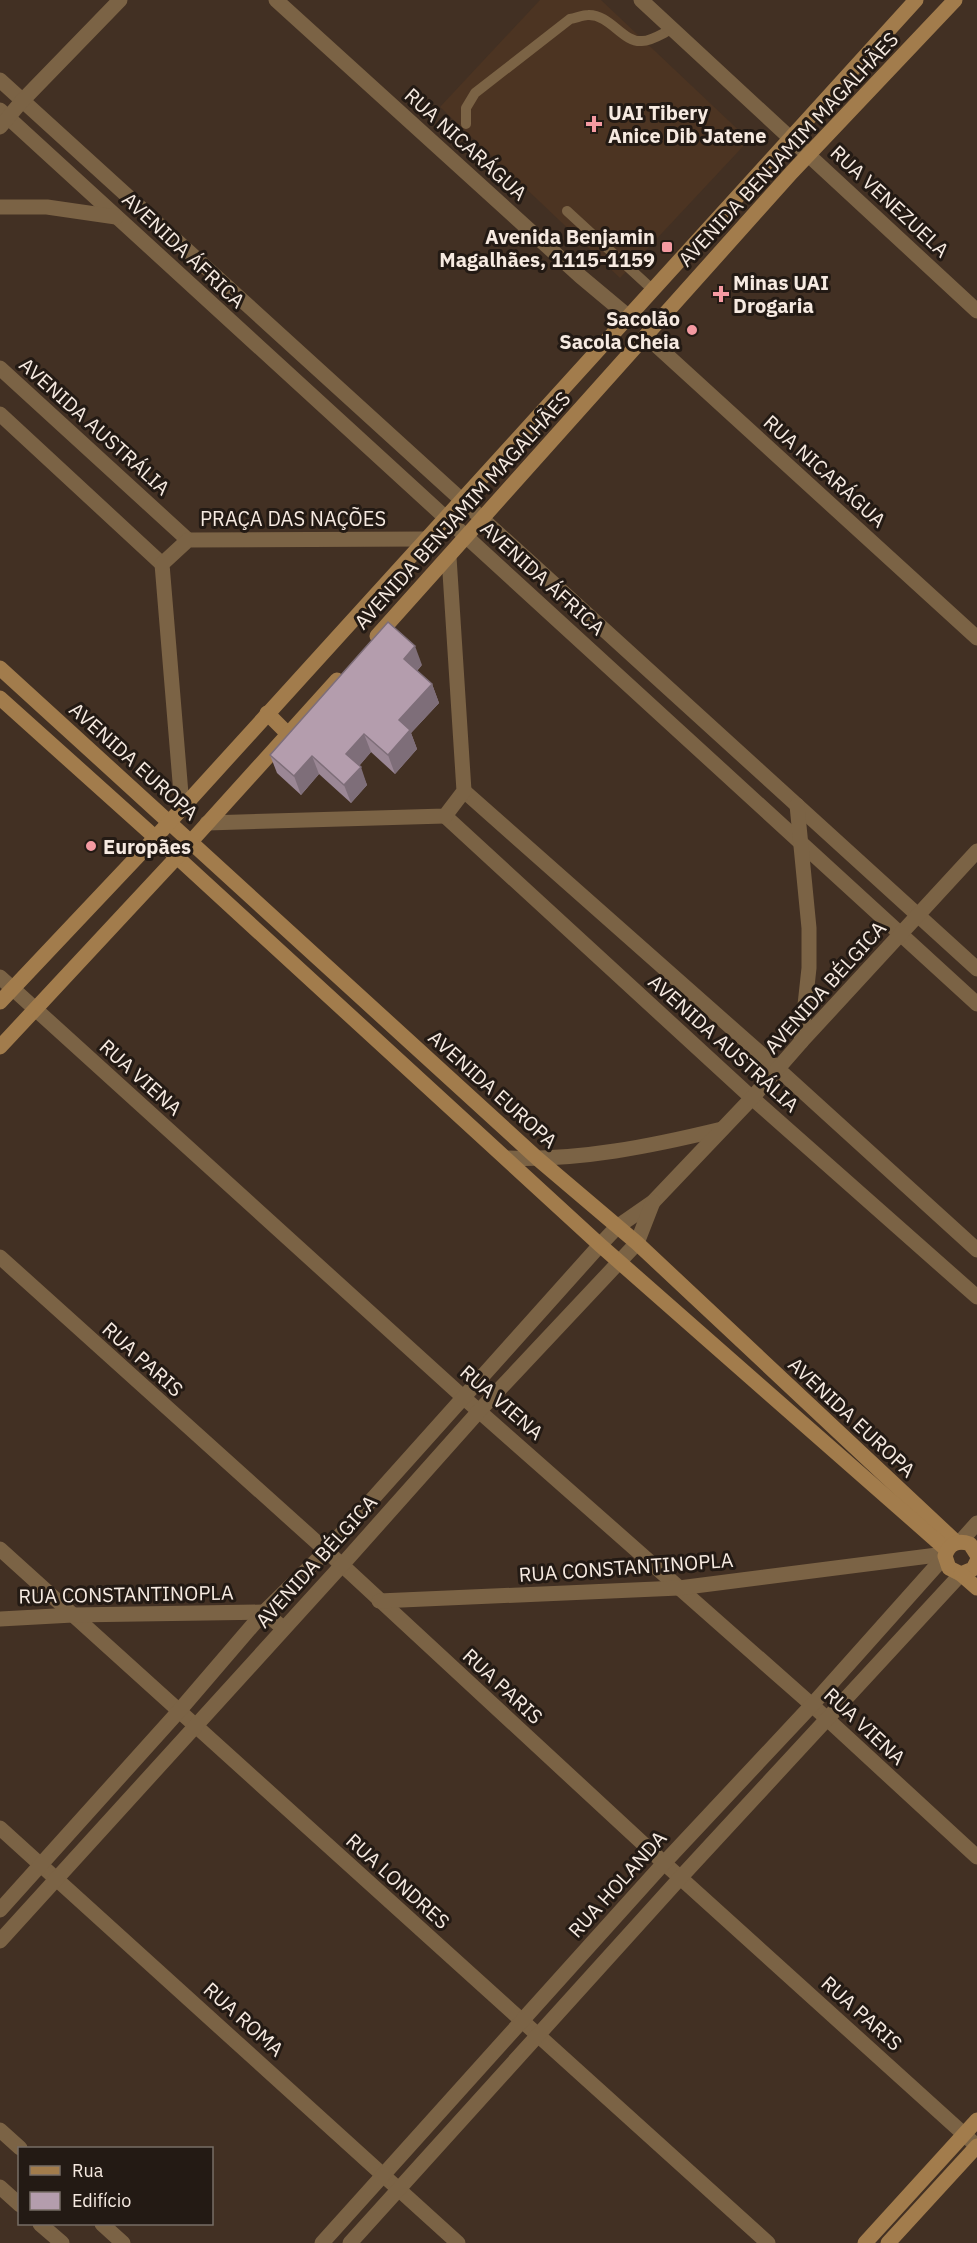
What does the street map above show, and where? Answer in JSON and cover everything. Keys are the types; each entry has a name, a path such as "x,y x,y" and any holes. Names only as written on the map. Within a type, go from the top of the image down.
{"main road":[{"name":"AVENIDA BENJAMIM MAGALHÃES","path":"0,1002 155,838 916,0"},
{"name":"AVENIDA BENJAMIM MAGALHÃES","path":"368,645 810,155 955,0"},
{"name":"AVENIDA EUROPA","path":"0,668 538,1159 637,1243 951,1549"},
{"path":"0,1047 177,857 344,672"},
{"name":"AVENIDA EUROPA","path":"0,698 600,1245 951,1549"},
{"path":"267,713 288,734"},
{"path":"977,1556 970,1544 951,1549 949,1568 961,1574 977,1588"},
{"path":"961,1574 973,1569 977,1561"},
{"path":"865,2243 977,2120"},
{"path":"888,2243 977,2146"}],"street":[{"path":"3,119 120,0"},
{"name":"RUA NICARÁGUA","path":"276,0 571,268 629,317"},
{"name":"RUA VENEZUELA","path":"640,0 977,311"},
{"name":"AVENIDA ÁFRICA","path":"0,80 977,969"},
{"name":"AVENIDA ÁFRICA","path":"3,119 117,217 977,1004"},
{"path":"0,207 47,207 117,217"},
{"name":"RUA NICARÁGUA","path":"646,336 977,638"},
{"name":"AVENIDA AUSTRÁLIA","path":"0,368 188,540"},
{"path":"0,414 162,564 182,806"},
{"name":"PRAÇA DAS NAÇÕES","path":"162,564 188,540 425,539"},
{"path":"207,823 445,816 464,791 449,557"},
{"path":"679,730 695,712"},
{"name":"AVENIDA AUSTRÁLIA","path":"464,791 778,1069 977,1250"},
{"path":"797,805 808,928 809,968 801,1042"},
{"name":"AVENIDA AUSTRÁLIA","path":"445,816 752,1098 977,1297"},
{"name":"AVENIDA BÉLGICA","path":"0,1910 179,1711 264,1612 324,1552 600,1245 617,1227 653,1202 752,1098 977,850"},
{"name":"RUA VIENA","path":"0,977 463,1397 827,1719 977,1857"},
{"path":"506,1158 538,1159 657,1145 722,1129"},
{"name":"AVENIDA BÉLGICA","path":"0,1941 480,1410 637,1243 653,1202"},
{"name":"RUA PARIS","path":"0,1257 324,1552 342,1565 664,1863 977,2146"},
{"name":"RUA HOLANDA","path":"322,2243 664,1863 812,1706 951,1549 977,1523"},
{"name":"RUA CONSTANTINOPLA","path":"379,1601 679,1588 951,1549"},
{"name":"RUA LONDRES","path":"0,1550 768,2243"},
{"path":"350,2243 681,1877 961,1574"},
{"path":"264,1612 283,1628"},
{"name":"RUA CONSTANTINOPLA","path":"0,1619 73,1615 264,1612"},
{"name":"RUA ROMA","path":"0,1828 458,2243"},
{"path":"0,2130 19,2147"},
{"path":"0,2187 18,2203"},
{"path":"42,2225 62,2243"},
{"path":"104,2225 123,2243"}],"lane":[{"path":"466,124 466,108 475,93 570,20 589,15 605,19 630,39 639,42 649,40 672,29"},
{"path":"567,211 653,290"}],"shaded area":[{"name":"UAI Tibery Anice Dib Jatene","path":"540,0 601,0 749,140 620,278 440,107"}],"building":[{"path":"388,622 415,646 404,659 432,684 399,720 410,730 388,755 364,734 346,754 361,767 344,785 312,756 294,776 270,755"}],"place":[{"name":"UAI Tibery Anice Dib Jatene","path":"594,124"},
{"name":"Avenida Benjamin Magalhães, 1115-1159","path":"667,247"},
{"name":"Minas UAI Drogaria","path":"721,294"},
{"name":"Sacolão Sacola Cheia","path":"692,330"},
{"name":"Europães","path":"91,846"}]}
